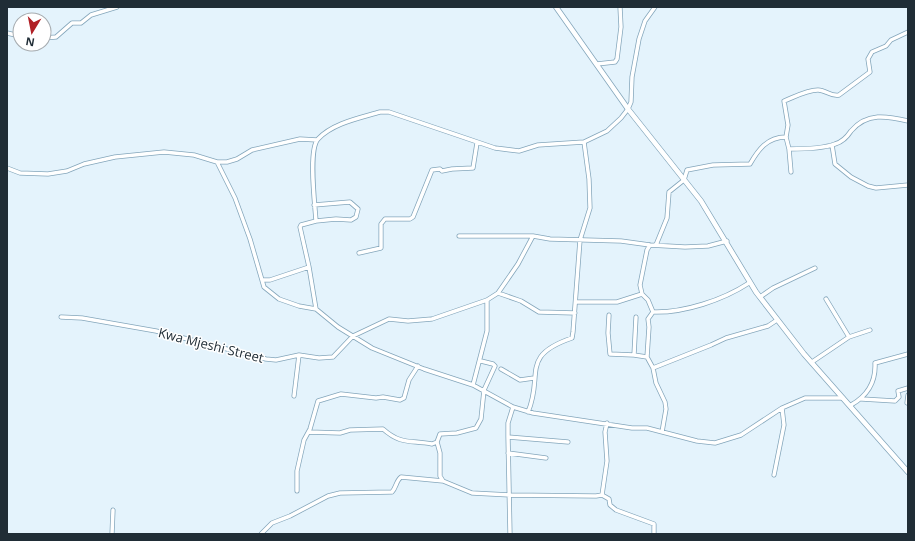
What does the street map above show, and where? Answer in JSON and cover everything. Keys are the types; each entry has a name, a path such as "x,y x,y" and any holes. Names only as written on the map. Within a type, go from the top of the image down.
{"main road":[{"path":"556,7 628,109 701,201 760,298 812,362 908,472"}],"street":[{"path":"52,37 56,37 72,23 81,23 91,16 117,7"},
{"path":"597,64 615,62 617,59 621,27 620,7"},
{"path":"316,221 313,181 314,150 317,140 329,130 368,116 389,112 477,143 495,148 519,151 538,145 584,142 607,130 621,118 631,102 632,78 639,39 645,21 655,7"},
{"path":"791,172 789,148 786,137 788,125 784,101 819,89 834,96 839,95 870,72 868,59 872,52 886,46 891,40 908,32"},
{"path":"789,148 832,145 845,139 856,127 867,119 876,116 884,116 908,121"},
{"path":"680,174 687,170 713,165 750,164 763,145 779,137 786,137"},
{"path":"7,168 26,174 48,174 67,171 84,164 115,157 164,152 194,155 217,162 237,160 252,150 300,139 317,140"},
{"path":"528,412 533,396 534,378 540,357 555,344 572,338 580,240 590,208 589,180 584,142"},
{"path":"359,253 381,248 381,224 385,220 410,220 413,217 432,170 440,169 442,171 473,168 477,143"},
{"path":"832,145 835,164 850,177 868,186 876,188 908,185"},
{"path":"217,162 235,198 263,280 264,287 279,299 299,306 316,309 372,348 473,385 484,390 501,402 513,407 528,412 607,424 647,428 697,441 715,443 741,435 782,408 804,398 844,398"},
{"path":"656,245 667,218 669,192 684,180 687,170"},
{"path":"314,205 350,202 358,209 356,217 351,220 336,219 316,221 301,225 300,228 316,309"},
{"path":"458,236 533,236 580,240 621,240 650,245 685,247 708,246 726,242"},
{"path":"533,236 518,264 498,293 522,301 539,312 575,313"},
{"path":"650,245 647,250 640,285 642,294 648,300 653,312"},
{"path":"263,280 270,280 308,267"},
{"path":"760,298 773,288 815,268"},
{"path":"653,312 670,313 690,308 735,292 750,283"},
{"name":"Kwa Mjeshi Street","path":"61,317 82,318 156,331 266,359 276,360 299,355 332,357 353,336 389,319 408,321 432,319 487,300 498,293"},
{"path":"576,302 617,302 642,294"},
{"path":"826,299 849,337"},
{"path":"473,385 481,361 487,331 487,300"},
{"path":"653,312 648,319 649,327 647,357 653,368 656,383 665,402 666,409 662,432"},
{"path":"609,315 608,333 610,354 647,357"},
{"path":"634,355 636,317"},
{"path":"653,368 726,338 768,326 778,320"},
{"path":"812,362 849,337 870,330"},
{"path":"851,405 862,399 873,381 875,363 908,354"},
{"path":"294,396 299,355"},
{"path":"309,432 340,433 350,430 383,429 399,440 432,444 436,442 440,434 457,433 478,426 481,419 484,390 495,366 481,361"},
{"path":"297,491 297,471 304,440 309,432 318,400 341,394 376,398 383,397 400,400 404,398 409,380 418,366"},
{"path":"501,370 520,380 534,378"},
{"path":"862,399 896,401 899,397 898,391 908,388"},
{"path":"907,403 908,395"},
{"path":"510,534 508,423 513,407"},
{"path":"774,475 784,425 782,408"},
{"path":"602,494 607,461 605,432 607,424"},
{"path":"508,437 568,442"},
{"path":"436,442 440,453 440,476 443,481"},
{"path":"508,453 546,458"},
{"path":"261,534 272,523 290,516 328,496 340,493 392,492 395,489 398,479 401,477 443,481 472,492 510,495 596,496 602,494"},
{"path":"602,494 609,499 610,505 616,510 654,524 654,534"},
{"path":"112,534 113,510"}]}
